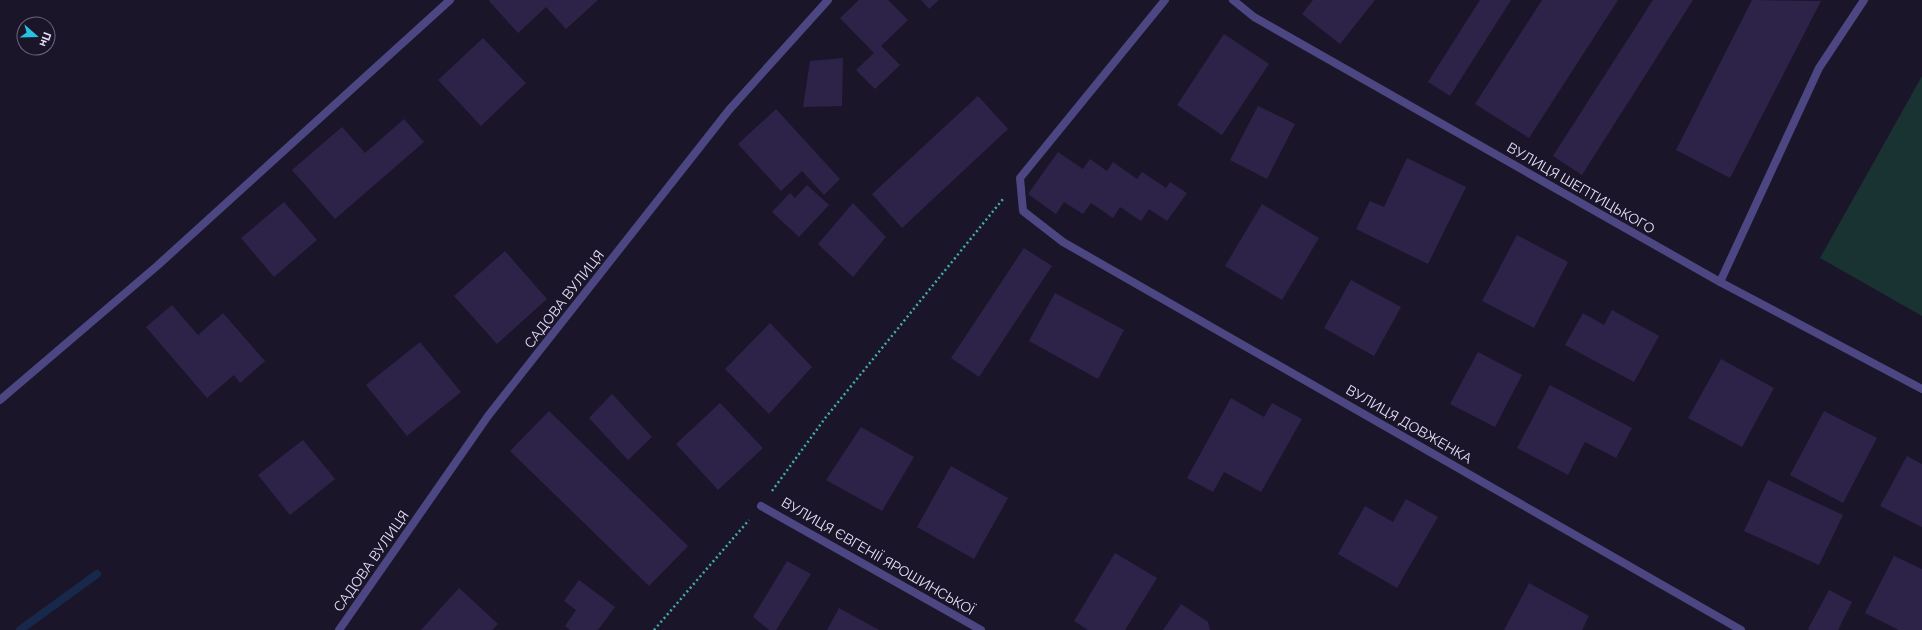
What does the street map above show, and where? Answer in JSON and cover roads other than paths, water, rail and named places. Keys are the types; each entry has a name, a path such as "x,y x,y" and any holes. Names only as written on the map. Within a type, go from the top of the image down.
{"street":[{"path":"0,400 157,266 450,0"},
{"name":"САДОВА ВУЛИЦЯ","path":"339,630 488,416 729,110 828,0"},
{"name":"ВУЛИЦЯ ДОВЖЕНКА","path":"1165,0 1020,178 1023,211 1063,242 1741,630"},
{"name":"ВУЛИЦЯ ШЕПТИЦЬКОГО","path":"1233,0 1261,21 1720,282 1922,389"},
{"path":"1720,282 1819,68 1864,0"},
{"name":"ВУЛИЦЯ ЄВГЕНІЇ ЯРОШИНСЬКОЇ","path":"761,506 981,630"}],"waterway":[{"path":"20,630 97,574"}]}
